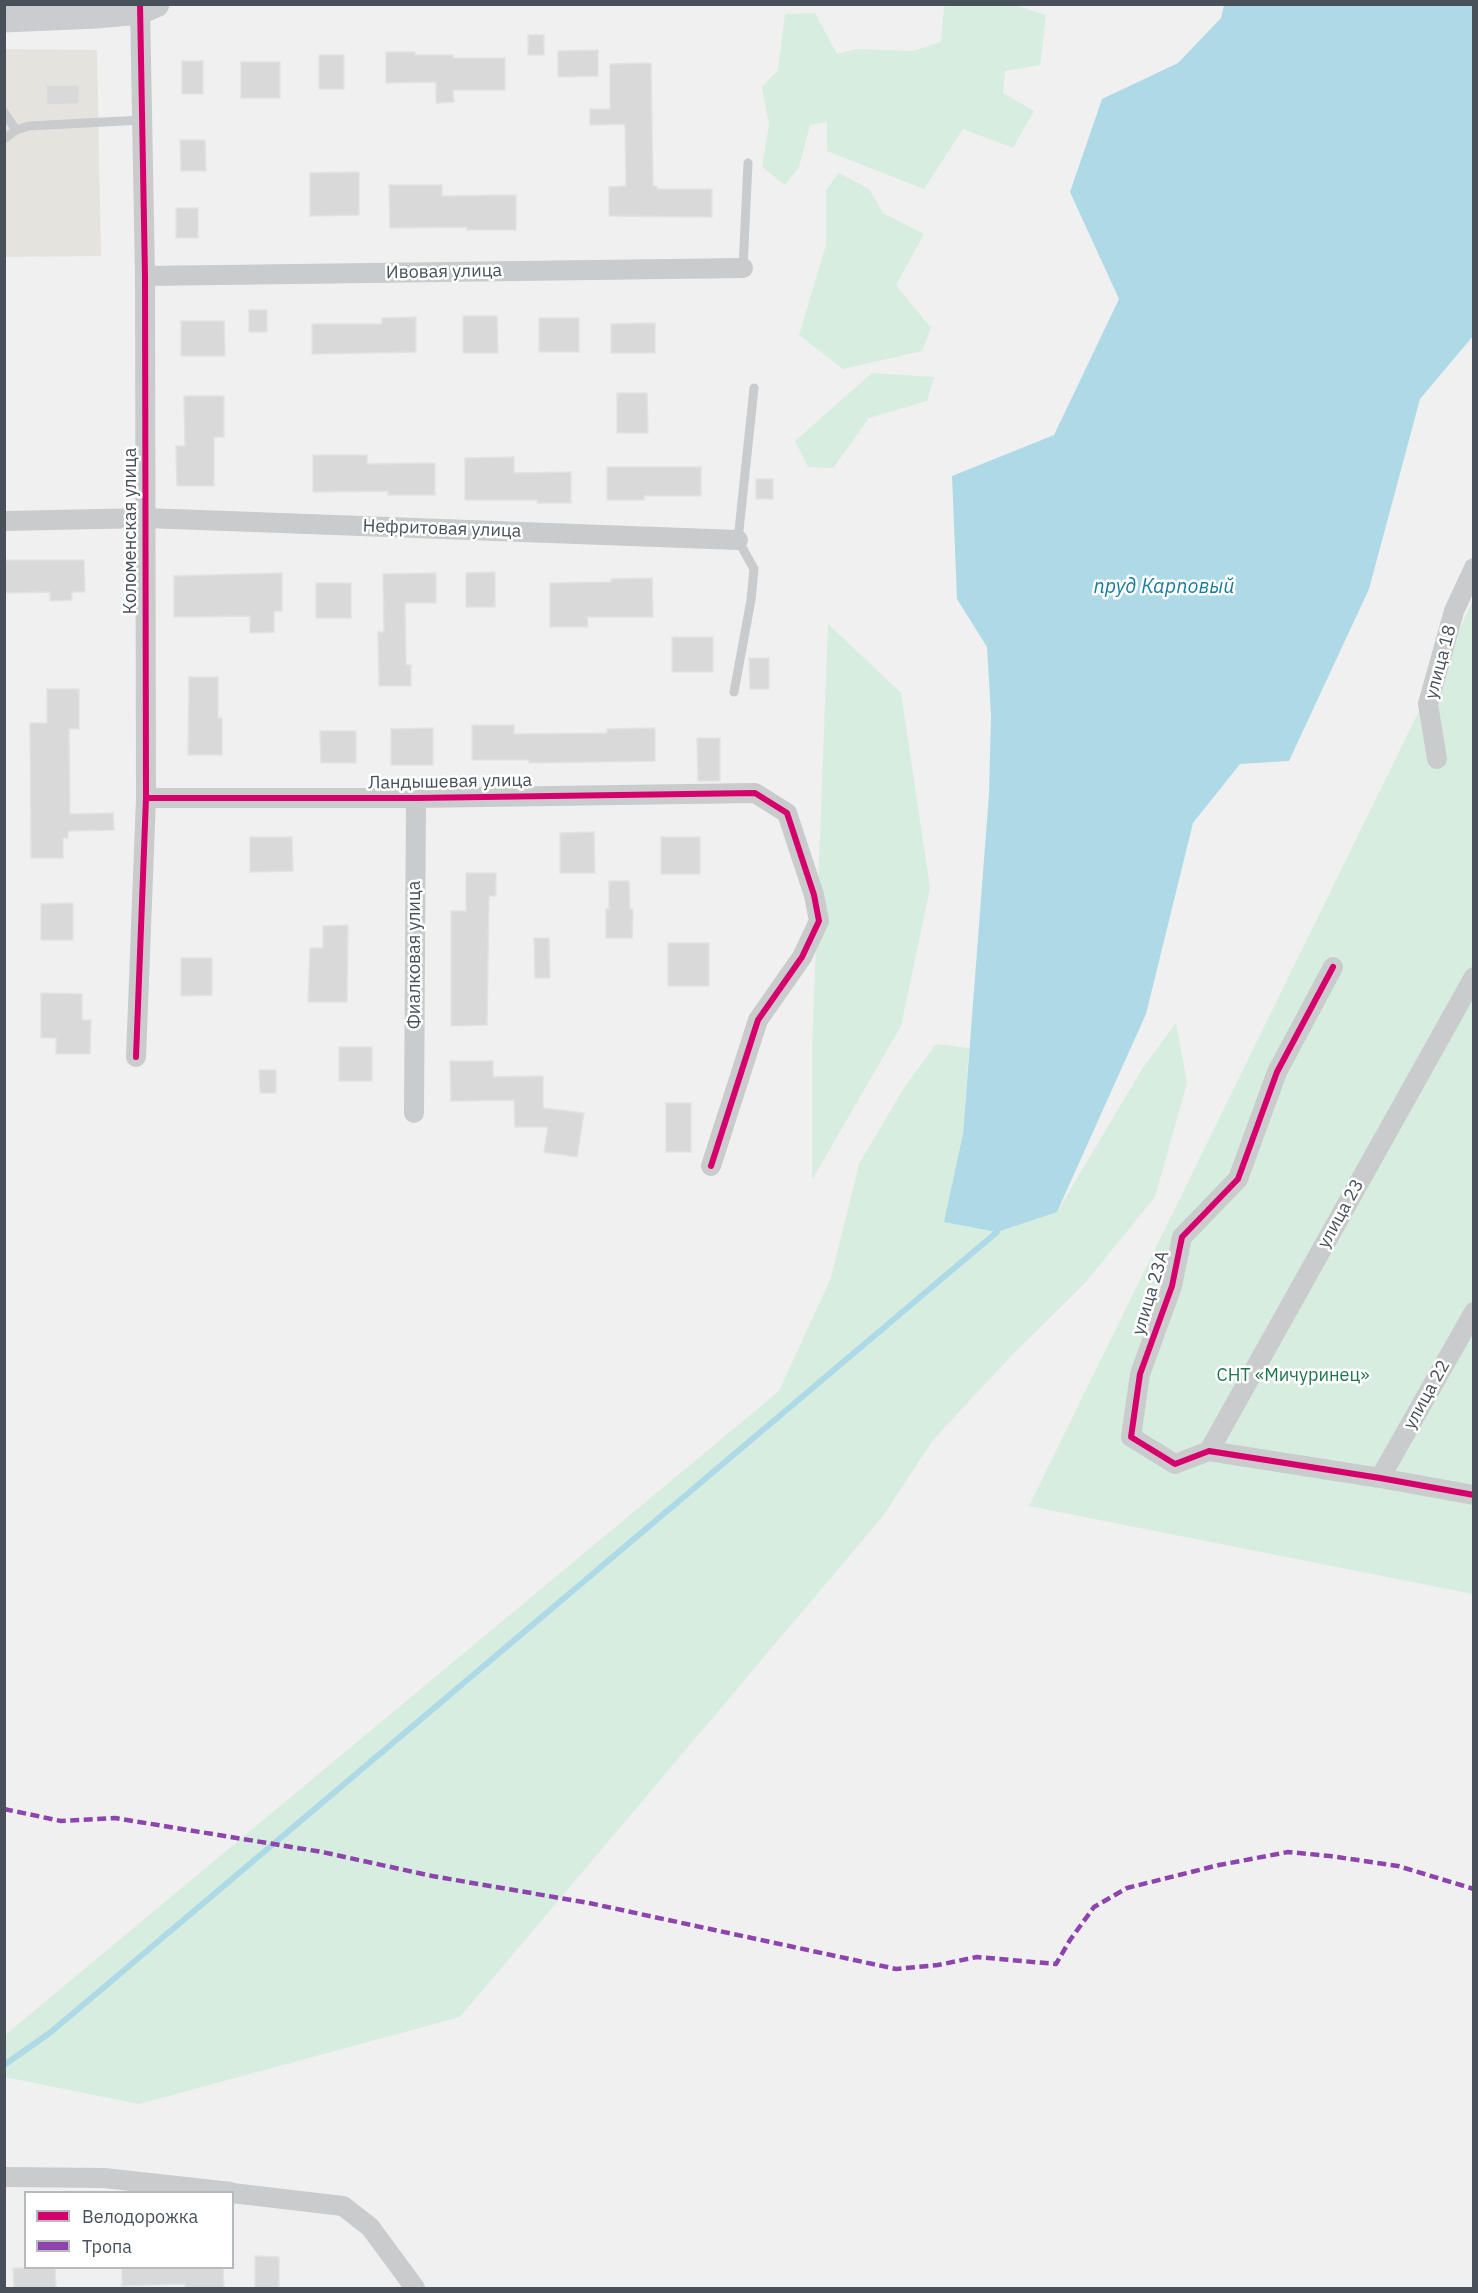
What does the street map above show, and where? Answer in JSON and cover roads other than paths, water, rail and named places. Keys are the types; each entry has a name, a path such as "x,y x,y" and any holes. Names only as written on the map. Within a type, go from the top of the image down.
{"street":[{"path":"4,19 145,7"},
{"name":"Коломенская улица","path":"136,1057 146,798 145,276 142,120 145,7"},
{"name":"Ивовая улица","path":"145,276 743,268"},
{"name":"Нефритовая улица","path":"4,521 146,518 738,540"},
{"name":"улица 18","path":"1437,759 1428,704 1454,611 1473,568"},
{"name":"Ландышевая улица","path":"146,798 416,798 755,793 787,813 814,895 819,921 802,957 758,1020 711,1166"},
{"name":"Фиалковая улица","path":"414,1113 416,798"},
{"name":"улица 23А","path":"1209,1451 1175,1464 1131,1437 1140,1374 1172,1286 1182,1237 1238,1179 1277,1072 1334,967"},
{"name":"улица 23","path":"1209,1451 1473,977"},
{"name":"улица 22","path":"1380,1478 1473,1312"},
{"path":"1209,1451 1473,1495"},
{"path":"4,2177 104,2178 215,2191"},
{"path":"234,2193 343,2206 370,2227 415,2289"}],"lane":[{"path":"4,112 16,130"},
{"path":"4,139 16,130 29,126 142,120"},
{"path":"743,268 748,163"},
{"path":"734,692 751,600 754,568 738,540 754,388"}],"water":[{"name":"пруд Карповый","path":"1224,5 1473,5 1473,336 1420,399 1369,589 1289,761 1240,764 1193,823 1146,1014 1057,1212 997,1232 944,1222 963,1134 989,794 991,716 987,647 957,599 952,476 1054,435 1119,299 1070,192 1102,99 1178,63 1221,18"}],"waterway":[{"path":"4,2065 51,2032 997,1232"}],"park label":[{"name":"СНТ «Мичуринец»","path":"1293,1376"}]}
